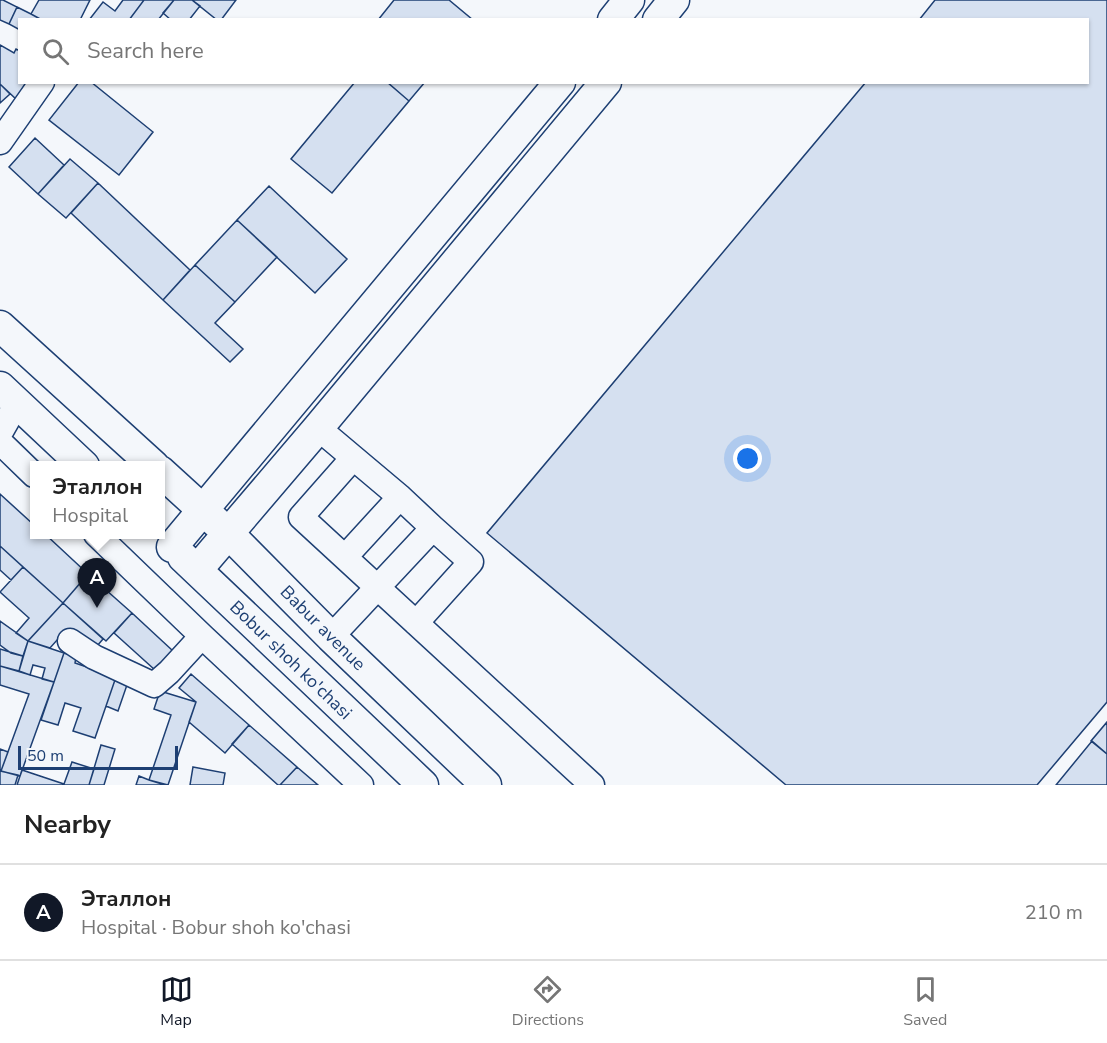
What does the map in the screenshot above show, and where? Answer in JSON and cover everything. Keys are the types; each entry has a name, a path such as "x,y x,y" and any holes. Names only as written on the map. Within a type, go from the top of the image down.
{"main road":[{"path":"615,18 629,0"},
{"path":"660,18 674,0"},
{"path":"165,541 203,510 558,84"},
{"path":"197,570 604,84"},
{"path":"0,326 150,461"},
{"path":"8,395 80,461"},
{"name":"Babur avenue","path":"165,476 228,533 331,637 486,785"},
{"name":"Bobur shoh ko'chasi","path":"165,541 423,785"}],"lane":[{"path":"0,142 41,84"},
{"path":"0,433 8,395"},
{"path":"318,428 471,562 417,623"},
{"path":"0,442 30,471"},
{"path":"353,458 301,517 592,785"},
{"path":"345,557 400,498"},
{"path":"331,637 433,528"},
{"path":"101,539 361,785"},
{"path":"70,641 94,657 154,685 202,636"}],"building":[{"path":"0,0 17,7 9,24 0,20"},
{"path":"39,0 90,0 81,18 38,18 31,14"},
{"path":"123,0 144,0 130,18 91,18 103,2 115,11"},
{"path":"144,0 174,0 160,18 130,18"},
{"path":"174,0 192,0 200,6 191,18 169,18 163,13"},
{"path":"192,0 236,0 222,18 214,18"},
{"path":"394,0 449,0 471,18 380,18"},
{"path":"935,0 1107,0 1107,702 1037,785 786,785 487,533 864,84 1089,84 1089,18 921,18"},
{"path":"17,7 38,18 18,18 18,29 9,24"},
{"path":"0,45 14,53 16,49 18,50 18,84 25,84 17,100 0,84"},
{"path":"0,84 10,94 0,103"},
{"path":"77,84 93,84 153,132 119,175 49,120"},
{"path":"353,84 389,84 409,101 332,193 291,159"},
{"path":"389,84 423,84 409,101"},
{"path":"35,138 64,165 38,194 9,167"},
{"path":"70,159 98,183 66,218 38,194"},
{"path":"98,183 190,270 163,300 71,213"},
{"path":"269,186 347,259 315,293 237,220"},
{"path":"237,220 277,257 235,302 195,265"},
{"path":"195,265 235,302 215,323 243,349 230,362 163,300"},
{"path":"0,494 30,521 30,539 50,539 88,574 63,603 0,546"},
{"path":"0,546 23,567 11,580 0,570"},
{"path":"23,567 63,603 28,641 16,633 29,618 0,592"},
{"path":"88,574 132,613 106,641 63,603"},
{"path":"63,603 103,639 91,653 66,630 50,648 28,641"},
{"path":"132,613 173,651 155,670 114,633"},
{"path":"0,621 28,641 23,656 11,653 0,645"},
{"path":"28,641 64,653 54,682 42,679 45,668 33,665 30,675 19,671"},
{"path":"0,649 23,656 19,671 0,666"},
{"path":"64,653 76,657 75,663 116,677 95,738 73,731 81,708 65,703 58,725 41,720"},
{"path":"0,666 54,682 20,776 1,771 29,694 0,685"},
{"path":"191,674 249,725 225,753 189,722 196,702 179,688"},
{"path":"116,677 128,682 118,711 106,706"},
{"path":"160,691 196,702 168,785 149,780 171,715 154,709"},
{"path":"1107,722 1107,754 1091,741"},
{"path":"249,725 297,767 280,785 232,744"},
{"path":"1092,741 1107,754 1107,785 1056,785"},
{"path":"101,745 115,749 104,785 89,785"},
{"path":"0,749 8,752 1,771 0,771"},
{"path":"72,762 94,769 89,785 17,785 22,770 64,784"},
{"path":"193,767 225,773 223,785 190,785"},
{"path":"297,767 318,785 280,785"},
{"path":"0,771 18,775 15,785 0,785"},
{"path":"139,776 149,780 165,785 136,785"}],"place":[{"name":"Эталлон","path":"97,608"}]}
